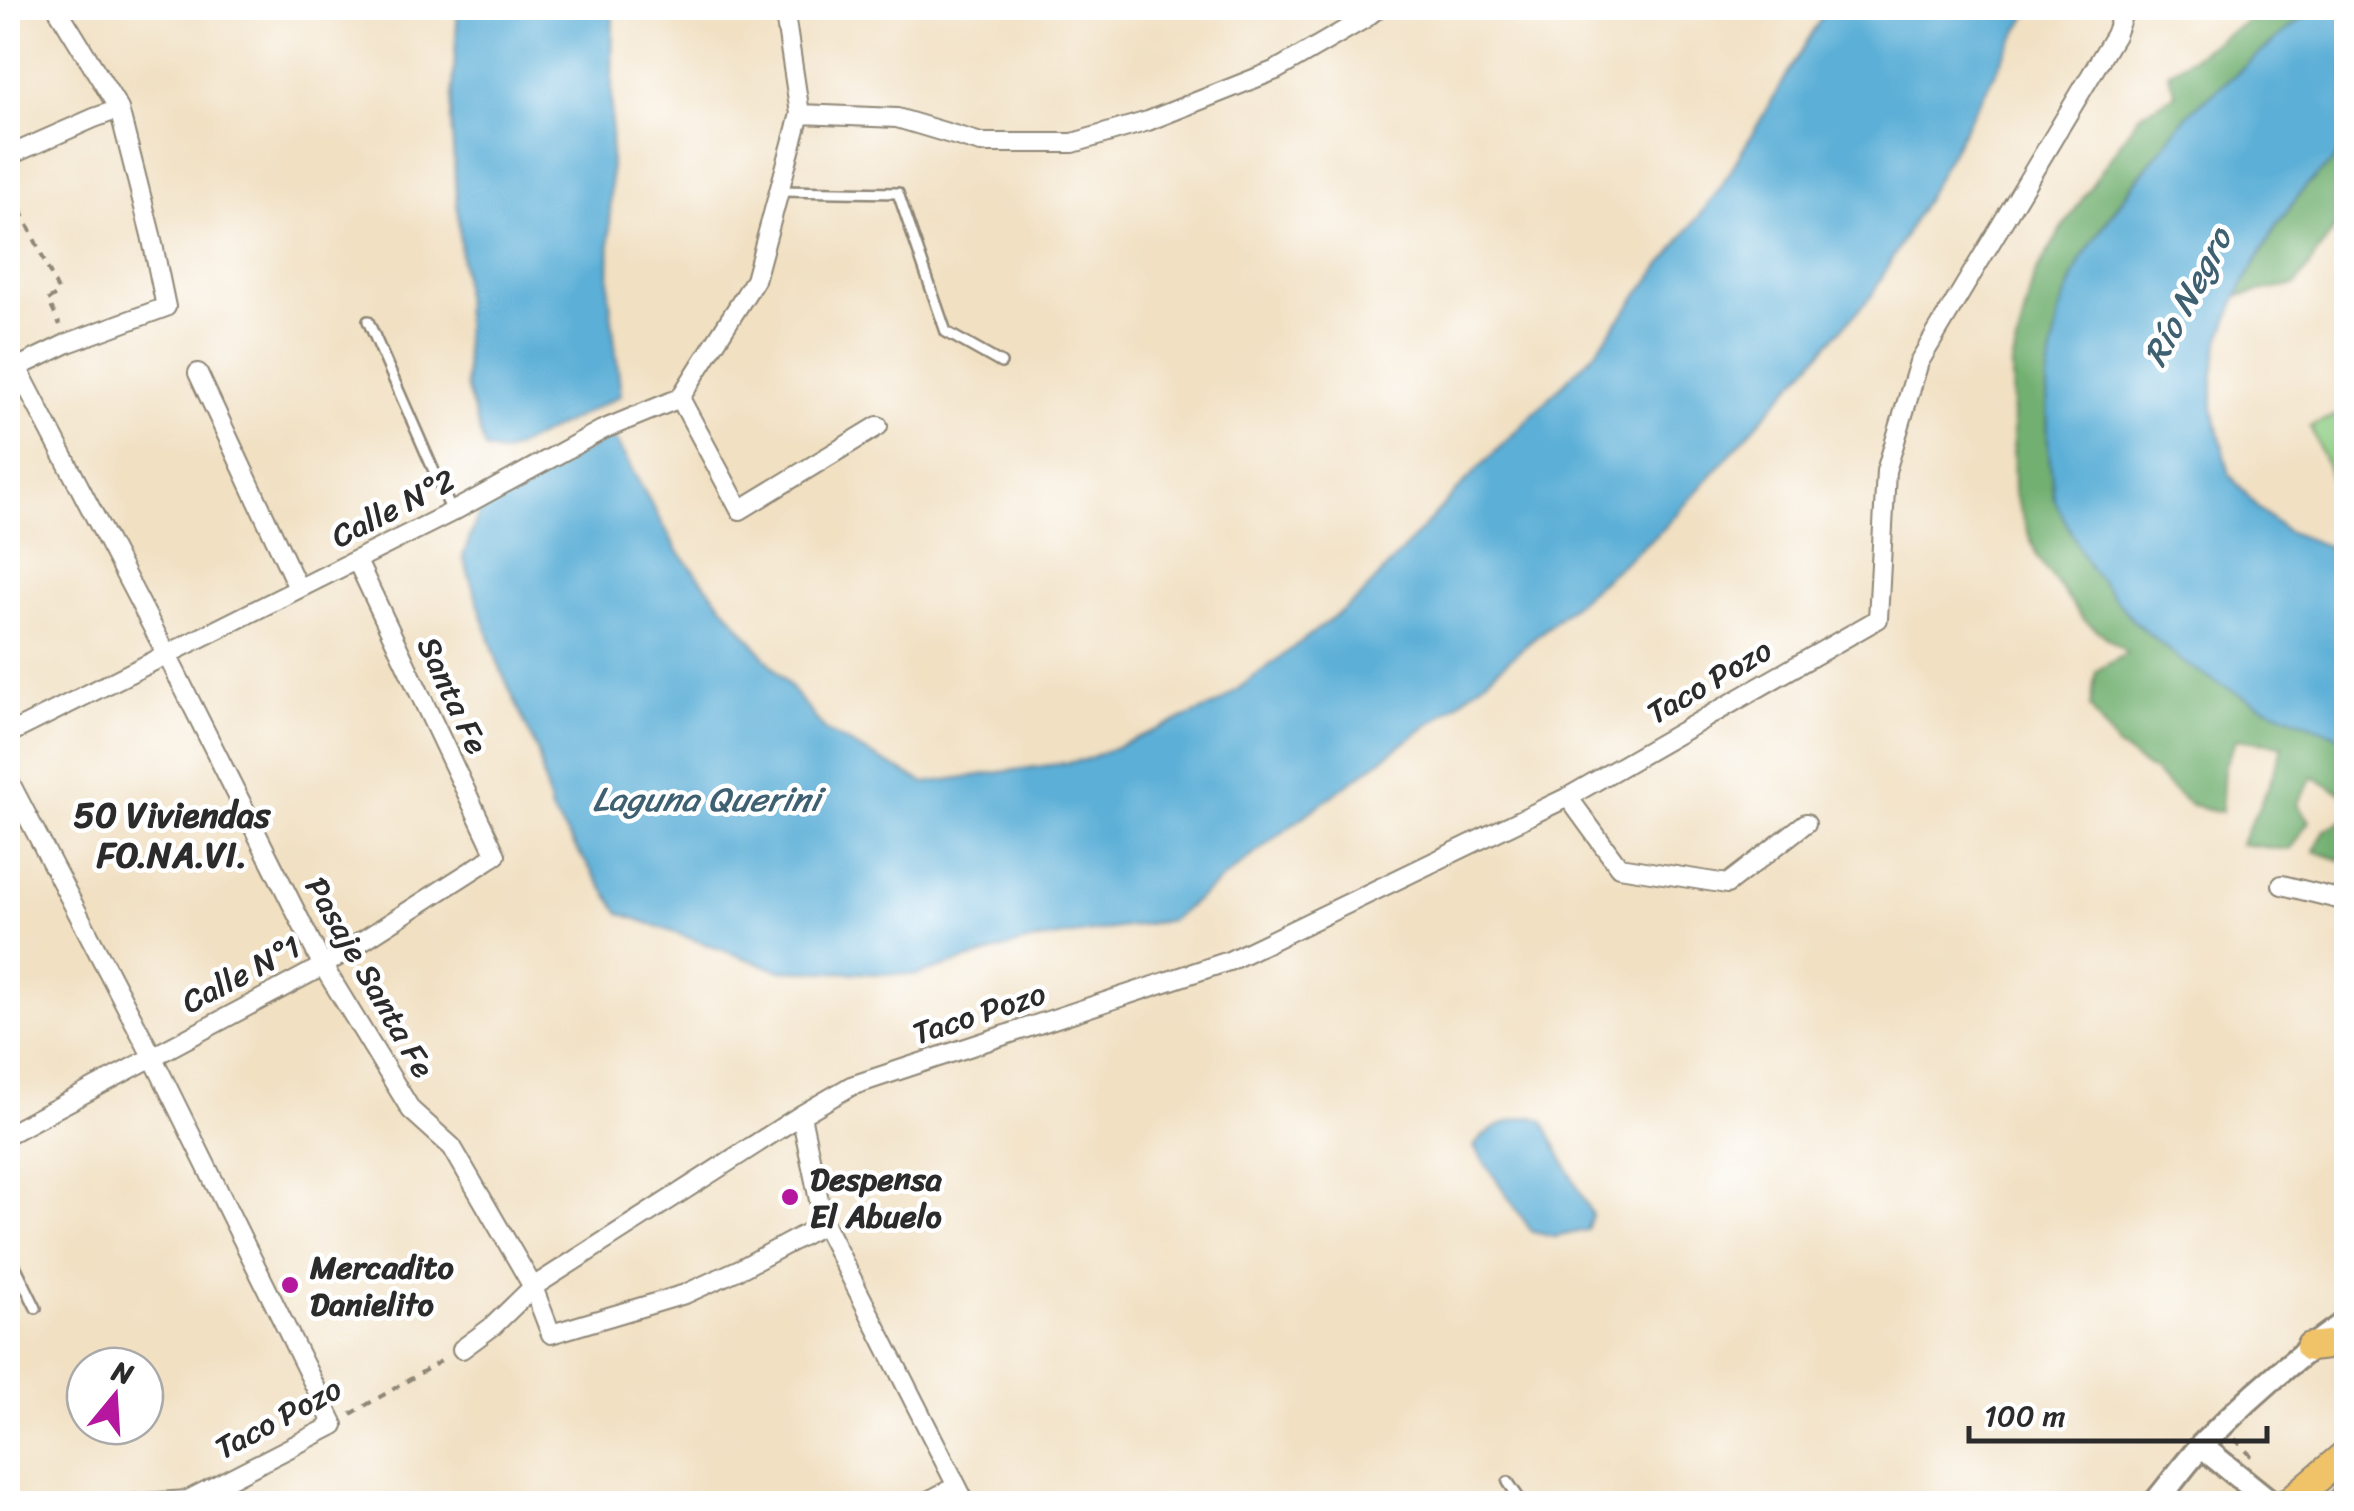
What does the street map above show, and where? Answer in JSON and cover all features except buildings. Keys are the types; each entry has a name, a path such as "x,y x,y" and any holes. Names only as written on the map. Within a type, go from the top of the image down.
{"highway":[{"path":"2310,1347 2346,1343"},
{"path":"2287,1504 2346,1454"},
{"path":"2339,1504 2346,1497"}],"street":[{"path":"13,371 68,342 166,306 119,109 57,8"},
{"path":"784,8 800,114 755,280 680,398 740,510 878,426"},
{"path":"800,114 897,118 981,143 1074,143 1148,121 1276,70 1378,8"},
{"name":"Taco Pozo","path":"462,1349 533,1287 851,1086 1229,961 1568,797 1878,619 1886,471 1920,362 2115,36 2126,8"},
{"path":"8,156 119,109"},
{"name":"Pasaje Santa Fe","path":"13,371 166,653 323,966 411,1110 452,1147 533,1287 551,1334 685,1294 824,1224"},
{"path":"198,373 298,588"},
{"name":"Calle N°2","path":"8,734 357,561 602,430 680,398"},
{"name":"Santa Fe","path":"357,561 496,855"},
{"path":"8,779 152,1056 334,1424"},
{"path":"1568,797 1619,867 1727,884 1806,823"},
{"name":"Calle N°1","path":"8,1134 323,966 496,855"},
{"path":"2282,885 2346,901"},
{"path":"801,1115 824,1224 966,1504"},
{"path":"2154,1504 2202,1446 2310,1347 2346,1322"},
{"name":"Taco Pozo","path":"128,1504 188,1500 334,1424"},
{"path":"2202,1446 2273,1504"},
{"path":"922,1504 957,1486"}],"lane":[{"path":"779,191 898,194 946,332 1001,362"},
{"path":"368,322 452,512"},
{"path":"8,1251 36,1308"},
{"path":"1508,1482 1523,1504"}],"path":[{"path":"8,181 59,294 48,300 68,342"},
{"name":"Taco Pozo","path":"334,1424 462,1349"}],"green space":[{"path":"2267,8 2314,8 2188,114 2081,259 2060,310 2047,380 2048,443 2054,499 2133,620 2179,659 2216,682 2346,739 2346,796 2313,777 2297,804 2309,821 2290,850 2240,844 2268,788 2283,745 2236,739 2224,767 2221,812 2189,804 2117,747 2090,707 2096,671 2127,653 2083,619 2037,557 2014,492 2012,365 2034,276 2139,115 2176,94 2168,73"},
{"path":"2346,149 2346,216 2296,285 2237,296 2278,224 2306,186"},
{"path":"2346,411 2346,492 2339,495 2310,426"},
{"path":"2346,819 2346,862 2314,851 2325,830"}],"water":[{"path":"458,8 613,8 609,294 621,395 503,454 485,449 466,386 451,121"},
{"name":"Laguna Querini","path":"1827,8 2031,8 1872,295 1664,528 1457,704 1171,920 1026,942 917,975 778,970 620,913 551,811 538,753 498,663 463,557 481,507 613,436 678,551 826,731 925,783 1085,760 1218,704 1359,598 1466,481 1594,353 1719,190"},
{"name":"Río Negro","path":"2314,8 2346,8 2346,149 2306,186 2277,224 2237,296 2219,343 2213,408 2230,475 2259,509 2286,531 2346,553 2346,739 2216,682 2179,659 2133,620 2089,567 2054,499 2048,443 2047,380 2060,310 2081,259 2188,114"},
{"path":"1532,1117 1543,1121 1592,1215 1587,1230 1555,1237 1532,1232 1474,1147 1500,1126"}],"place":[{"name":"Despensa El Abuelo","path":"790,1197"},
{"name":"Mercadito Danielito","path":"290,1285"}],"district":[{"name":"50 Viviendas FO.NA.VI.","path":"172,835"}]}
